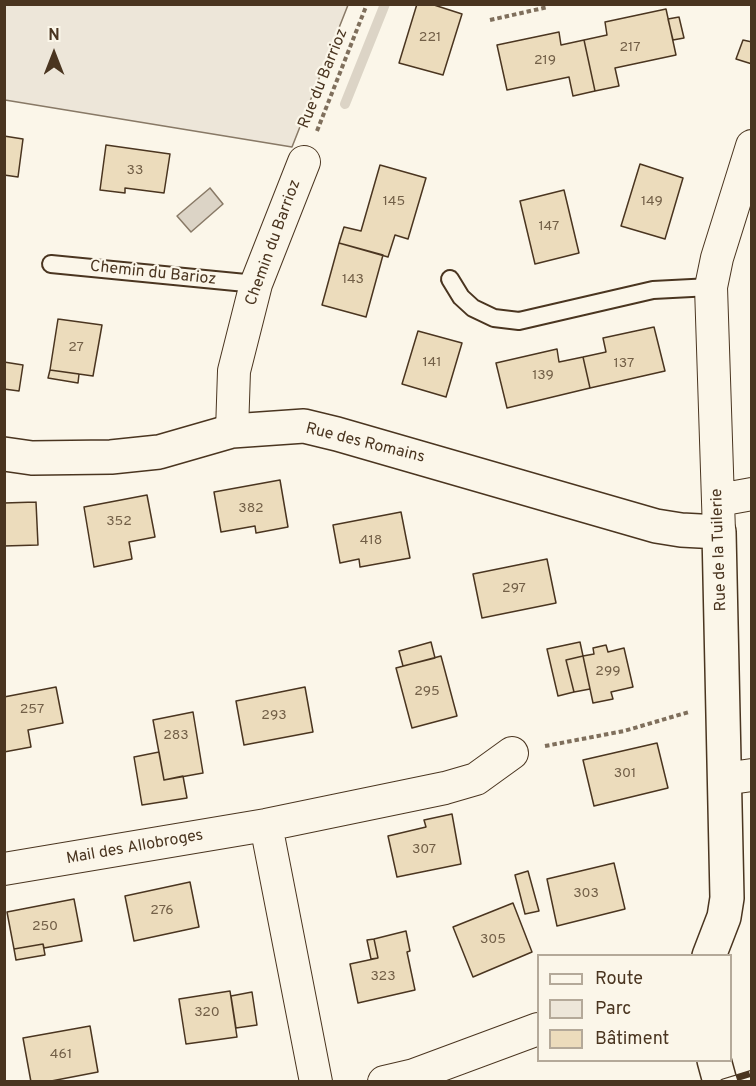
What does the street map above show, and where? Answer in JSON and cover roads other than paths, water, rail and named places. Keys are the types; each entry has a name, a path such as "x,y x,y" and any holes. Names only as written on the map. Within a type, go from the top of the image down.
{"street":[{"name":"Rue de la Tuilerie","path":"710,954 724,917 738,777 723,702 711,287 717,258 752,146"},
{"name":"Chemin du Barrioz","path":"232,431 234,370 256,284 304,162"},
{"name":"Rue des Romains","path":"4,454 32,458 111,457 159,452 232,431 304,426 656,526 681,530 719,516"},
{"path":"719,516 752,494"},
{"name":"Mail des Allobroges","path":"4,869 266,825 460,784 476,779 512,753"},
{"path":"266,825 316,1082"},
{"path":"384,1082 414,1075 537,1029"},
{"path":"715,1062 720,1082"}],"lane":[{"name":"Chemin du Barioz","path":"51,264 256,284"},
{"path":"450,279 461,297 473,308 494,318 519,321 653,290 711,287"}],"waterway":[{"path":"345,104 385,4"}],"railway":[{"path":"723,1082 752,1073"}]}
